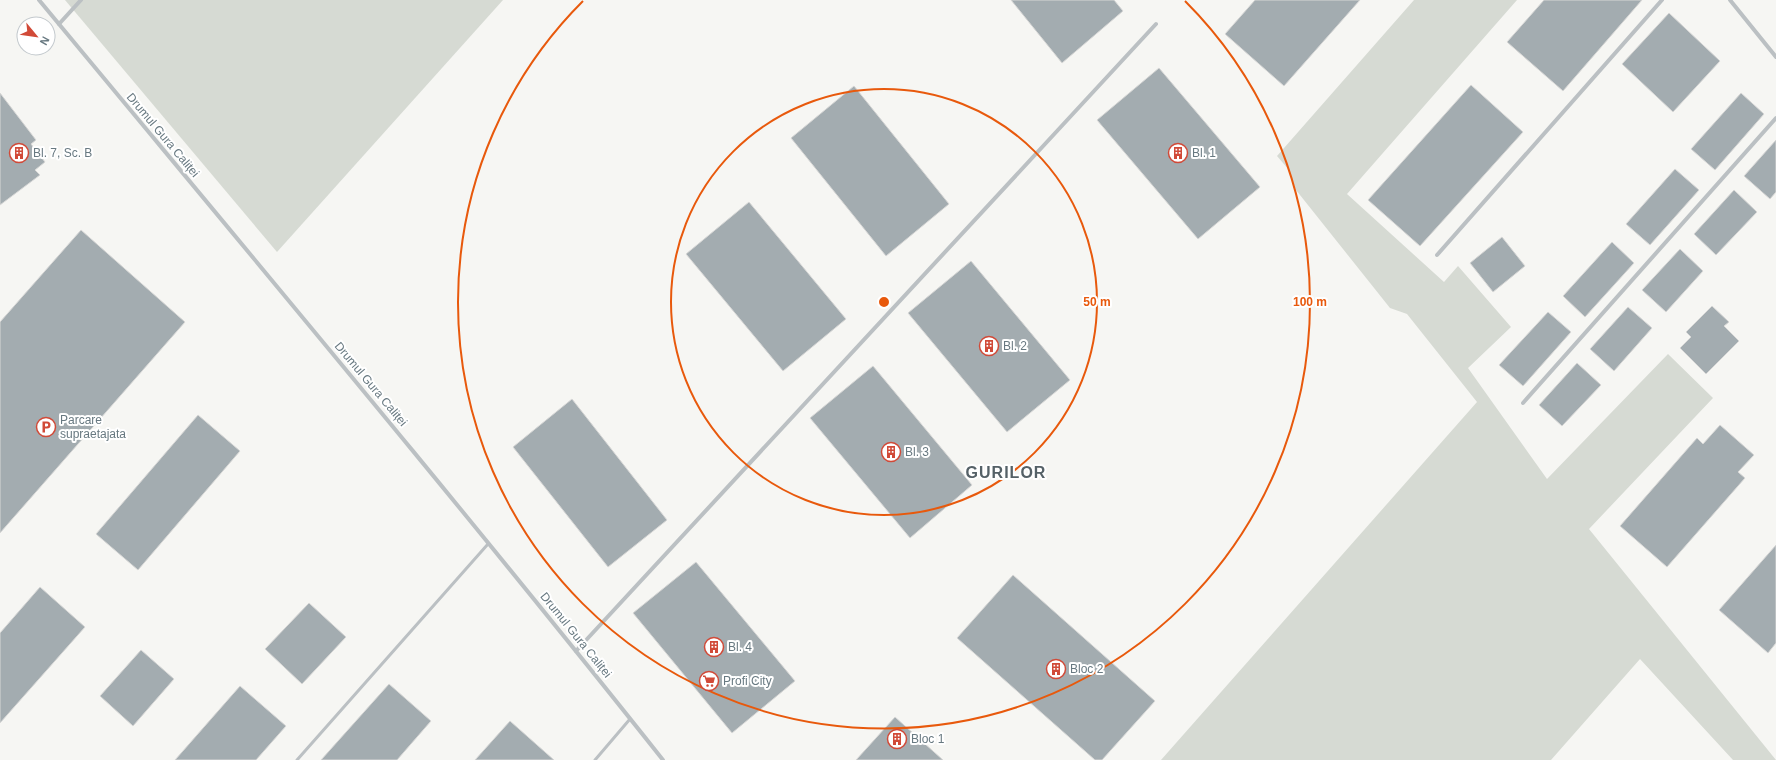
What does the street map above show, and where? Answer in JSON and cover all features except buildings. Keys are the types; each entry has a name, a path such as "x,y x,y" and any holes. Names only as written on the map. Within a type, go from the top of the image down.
{"street":[{"name":"Drumul Gura Caliței","path":"39,0 576,651 663,760"},
{"path":"59,24 81,0"},
{"path":"1437,255 1662,0"},
{"path":"1730,0 1776,56"},
{"path":"576,651 1156,24"},
{"path":"1523,403 1776,118"}],"lane":[{"path":"298,760 488,544"},
{"path":"595,760 630,719"}],"shaded area":[{"path":"65,0 503,0 277,252"},
{"path":"1414,0 1517,0 1347,194 1444,282 1458,266 1511,327 1468,368 1547,479 1668,354 1713,398 1589,529 1776,760 1733,760 1640,659 1551,760 1161,760 1477,402 1407,314 1390,308 1296,190 1289,170 1277,156"}],"place":[{"name":"Bl. 7, Sc. B","path":"19,153"},
{"name":"Bl. 1","path":"1178,153"},
{"name":"Bl. 2","path":"989,346"},
{"name":"Parcare supraetajata","path":"46,427"},
{"name":"Bl. 3","path":"891,452"},
{"name":"Bl. 4","path":"714,647"},
{"name":"Bloc 2","path":"1056,669"},
{"name":"Profi City","path":"709,681"},
{"name":"Bloc 1","path":"897,739"}],"district":[{"name":"GURILOR","path":"1006,472"}]}
